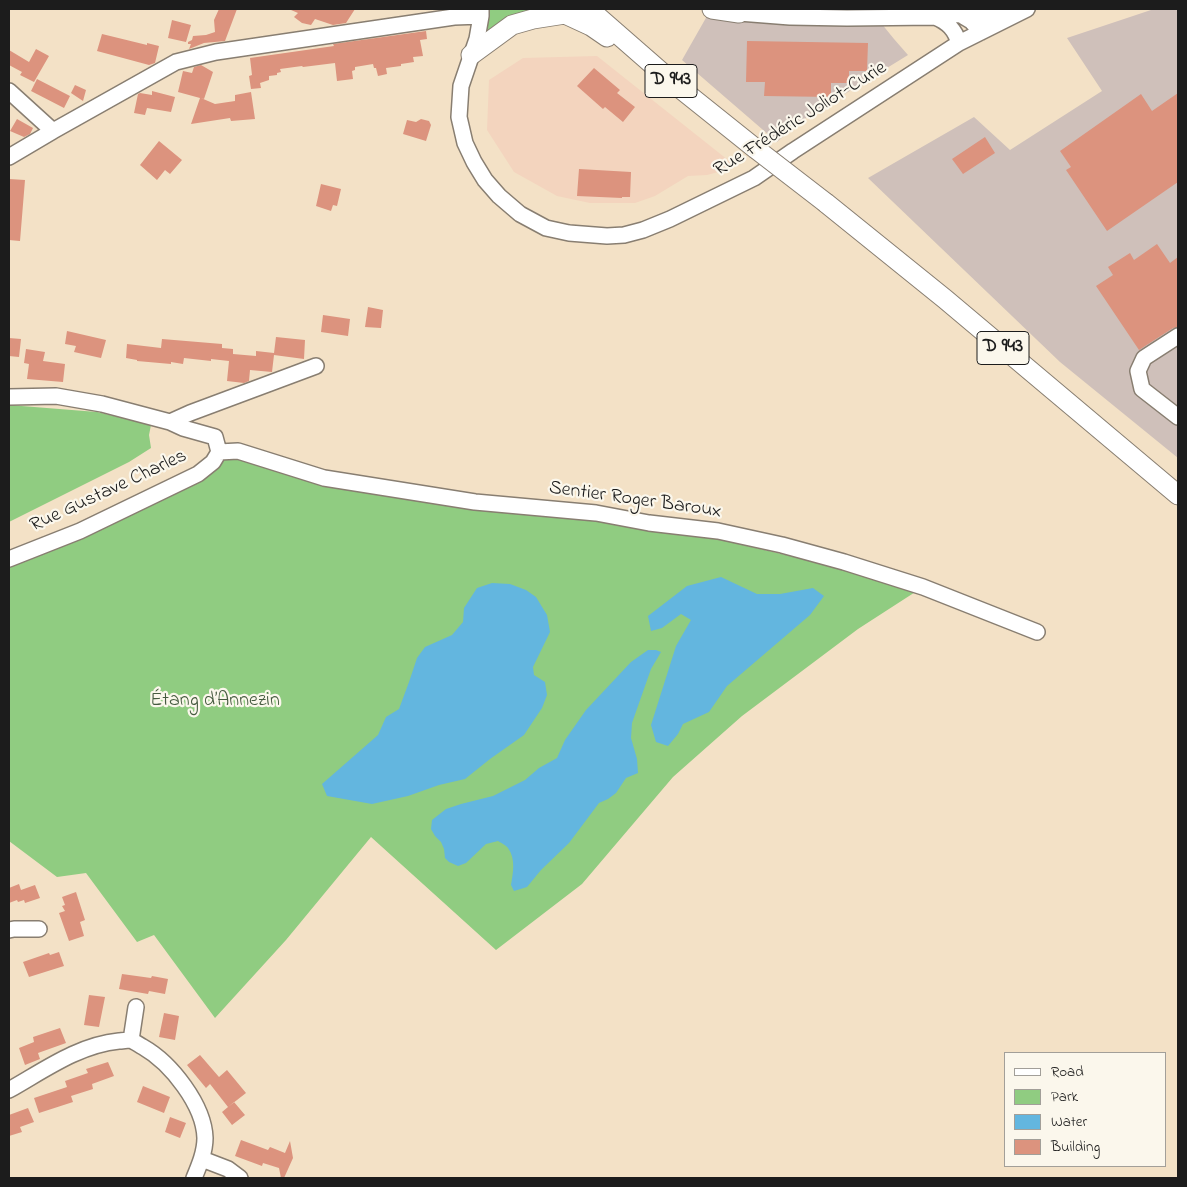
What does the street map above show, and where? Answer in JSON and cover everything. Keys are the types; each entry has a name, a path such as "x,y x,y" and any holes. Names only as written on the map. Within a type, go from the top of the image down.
{"main road":[{"name":"D 943","path":"589,9 676,85 945,299 1178,495"},
{"path":"712,9 739,13"},
{"path":"471,56 512,25 561,11 591,26 676,85"}],"street":[{"path":"739,13 821,18 935,17 950,14 993,16 1022,11"},
{"name":"Rue Frédéric Joliot-Curie","path":"481,12 477,39 461,86 459,117 465,143 474,162 485,180 499,196 520,214 546,228 569,233 607,236 624,235 643,230 754,178 959,43 1022,11"},
{"path":"9,157 176,62 216,52 481,12"},
{"path":"961,15 971,20 981,32"},
{"path":"935,17 944,20 952,28 959,43"},
{"path":"9,91 53,131"},
{"path":"1178,336 1144,358 1138,371 1142,389 1178,417"},
{"path":"170,422 316,366"},
{"path":"9,396 56,396 102,404 170,422 215,438 218,452"},
{"name":"Sentier Roger Baroux","path":"218,452 238,451 324,478 475,502 596,513 649,523 718,532 782,545 844,562 922,587 1037,632"},
{"name":"Rue Gustave Charles","path":"9,559 80,532 198,474 213,462 218,452"},
{"path":"9,930 14,928 39,929"},
{"path":"131,1040 136,1007"},
{"path":"9,1090 73,1054 106,1042 131,1040 149,1050 166,1065 183,1084 200,1112 205,1138 202,1159 194,1178"},
{"path":"202,1159 228,1169 240,1178"}],"shaded area":[{"path":"711,9 877,18 908,55 801,121 777,142 682,60"},
{"path":"1154,9 1178,9 1178,458 1060,362 868,178 974,117 1010,150 1102,91 1067,38"},
{"path":"597,56 733,164 722,171 707,175 688,176 655,196 635,203 590,203 557,196 514,172 487,130 489,80 523,58"}],"green space":[{"path":"489,9 550,9 484,38"},
{"path":"9,405 97,412 151,425 149,435 151,448 129,462 9,522"},
{"name":"Étang d’Annezin","path":"222,452 324,478 649,523 923,587 858,629 742,716 673,777 582,884 496,950 371,837 286,940 215,1018 154,935 137,942 86,873 57,877 9,841 9,562 116,520"}],"water":[{"path":"721,577 757,594 780,594 813,588 824,596 810,615 727,686 709,712 683,724 678,734 668,746 656,742 651,725 676,646 691,620 681,614 662,628 651,631 648,616 687,586"},
{"path":"492,583 510,584 526,590 536,597 547,615 550,632 533,667 534,675 545,682 547,695 542,708 524,735 465,779 439,785 408,796 372,804 327,796 322,784 378,735 386,717 399,709 417,658 425,647 452,635 463,622 464,608 477,588"},
{"path":"648,650 661,652 651,669 632,723 631,738 637,759 638,773 626,778 616,793 599,803 569,843 541,870 527,887 514,891 511,885 513,866 511,852 498,841 486,844 466,863 458,866 449,862 445,858 441,842 431,829 432,820 446,809 493,796 525,780 539,768 557,758 565,740 586,710 631,662"}],"building":[{"path":"219,9 237,9 225,41 204,43 189,49 191,44 188,44 188,42 192,40 193,36 215,32 214,20"},
{"path":"291,9 355,9 346,23 333,25 315,19 311,25 302,23 294,17 298,13"},
{"path":"172,20 191,25 186,42 168,38"},
{"path":"426,31 427,39 420,40 423,56 413,57 414,62 386,68 387,74 378,76 373,64 355,67 355,70 352,71 353,79 337,81 335,63 302,66 280,69 281,72 277,73 277,75 269,76 269,80 260,83 261,88 251,89 249,76 252,75 250,58"},
{"path":"102,34 159,46 155,63 149,65 97,51"},
{"path":"747,41 868,43 867,71 849,71 849,83 831,83 831,97 764,96 765,82 746,82"},
{"path":"36,49 49,56 34,82 20,75 22,72 9,65 9,50 29,62"},
{"path":"201,65 213,72 204,99 201,98 215,104 235,101 235,95 251,92 255,119 231,121 230,118 191,124 200,98 178,92 183,71 192,73 194,67"},
{"path":"594,68 620,90 617,93 635,107 623,122 605,107 603,109 577,86"},
{"path":"37,79 70,96 64,108 31,91"},
{"path":"75,85 86,90 83,101 71,93"},
{"path":"152,91 175,97 171,112 147,108 145,115 134,113 138,94 152,95"},
{"path":"1178,93 1178,182 1107,231 1066,170 1071,167 1060,151 1141,94 1152,111"},
{"path":"17,119 33,128 30,134 24,137 10,131"},
{"path":"421,119 429,121 431,125 426,141 403,134 407,120 416,122"},
{"path":"985,137 995,153 963,174 952,159"},
{"path":"159,141 182,160 170,174 165,170 157,180 140,165"},
{"path":"579,169 631,172 630,197 577,196"},
{"path":"9,179 25,180 20,241 9,240"},
{"path":"321,184 341,189 337,206 333,205 331,211 316,206"},
{"path":"1157,244 1170,263 1178,257 1178,327 1173,328 1139,350 1096,286 1113,275 1108,267 1130,253 1134,260"},
{"path":"368,307 383,310 381,328 365,327"},
{"path":"323,315 350,319 348,336 321,332"},
{"path":"67,331 106,340 101,358 74,352 76,346 65,344"},
{"path":"276,337 305,340 304,359 274,355 272,372 250,370 249,381 244,383 227,381 229,361 184,358 183,364 171,362 171,364 137,361 126,358 127,344 161,348 162,339 222,344 222,348 233,349 233,354 256,356 256,351 274,353"},
{"path":"9,338 21,339 19,357 9,356"},
{"path":"26,349 45,352 43,361 65,364 63,382 27,379 29,364 24,363"},
{"path":"19,884 21,890 35,885 40,898 25,903 24,900 18,902 17,900 9,903 9,888"},
{"path":"76,892 85,920 80,922 84,936 69,941 59,913 65,911 62,906 65,905 62,897"},
{"path":"59,952 64,966 29,977 23,962 49,953 50,955"},
{"path":"122,974 168,979 165,994 149,991 148,994 119,989"},
{"path":"89,995 105,997 99,1027 84,1025"},
{"path":"164,1013 179,1016 175,1040 159,1037"},
{"path":"60,1028 66,1043 38,1053 40,1059 25,1065 19,1048 34,1042 33,1037"},
{"path":"200,1055 219,1077 227,1070 246,1093 228,1107 210,1084 206,1088 187,1065"},
{"path":"108,1062 114,1076 92,1084 93,1089 71,1096 73,1102 39,1113 34,1098 67,1087 65,1081 88,1073 86,1069"},
{"path":"143,1086 170,1097 164,1113 137,1102"},
{"path":"234,1102 245,1115 232,1125 222,1112"},
{"path":"28,1108 34,1122 20,1127 22,1132 9,1136 9,1115"},
{"path":"170,1117 186,1123 180,1138 165,1132"},
{"path":"241,1140 268,1150 270,1147 285,1153 290,1141 293,1158 284,1178 281,1178 279,1168 263,1163 262,1166 235,1156"}]}
